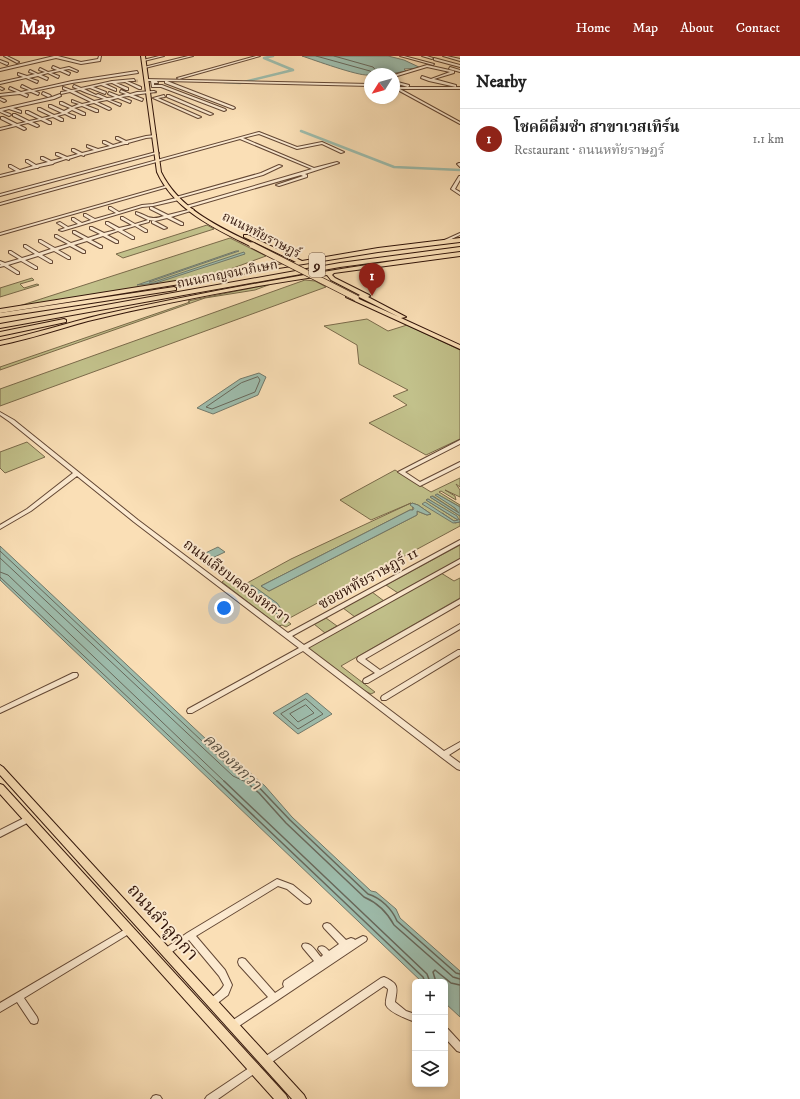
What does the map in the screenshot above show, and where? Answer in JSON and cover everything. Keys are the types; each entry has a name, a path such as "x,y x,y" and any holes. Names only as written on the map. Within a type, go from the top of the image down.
{"highway":[{"name":"ถนนกาญจนาภิเษก","path":"0,321 336,261 460,245"},
{"name":"ถนนกาญจนาภิเษก","path":"0,326 340,265 460,249"},
{"path":"0,315 174,289"},
{"path":"0,334 151,303 190,293"}],"main road":[{"name":"ถนนหทัยราษฎร์","path":"144,58 145,70 140,81 148,94 160,175 166,187 177,198 205,219 460,347"},
{"path":"224,229 233,230 303,262"},
{"path":"224,229 230,236 276,260 282,266"},
{"path":"0,311 303,262 460,240"},
{"path":"0,343 89,320 305,277 460,254"},
{"path":"276,260 285,259 287,256"},
{"path":"332,272 329,275 333,279 414,324"},
{"path":"305,277 317,280 386,315 414,324"},
{"name":"ถนนหทัยราษฎร์","path":"414,324 460,344"},
{"name":"ถนนลำลูกกา","path":"0,769 300,1099"},
{"name":"ถนนลำลูกกา","path":"0,788 282,1099"},
{"path":"176,982 187,975"}],"street":[{"path":"5,56 18,62"},
{"path":"54,56 83,63 99,60 100,56"},
{"path":"144,58 163,56"},
{"path":"0,94 21,93 54,85 92,80 119,73 137,73 192,56"},
{"path":"169,80 260,56"},
{"path":"401,56 460,71"},
{"path":"423,56 460,66"},
{"path":"424,62 443,56 460,60"},
{"path":"0,70 58,57"},
{"path":"0,66 27,60"},
{"path":"0,61 7,64"},
{"path":"400,74 427,66 453,72 430,80"},
{"path":"52,67 83,84 130,102"},
{"path":"0,83 70,68 77,71"},
{"path":"40,69 65,83 120,106"},
{"path":"30,71 54,85 110,109"},
{"path":"119,73 128,77"},
{"path":"19,74 37,82"},
{"path":"9,76 38,94"},
{"path":"84,76 115,90"},
{"path":"108,76 117,79"},
{"path":"98,78 106,82"},
{"path":"422,78 460,87"},
{"path":"0,80 14,86"},
{"path":"192,87 193,80"},
{"path":"4,109 17,103 38,98 123,81 193,80 364,85"},
{"path":"123,81 140,88"},
{"path":"112,82 127,89"},
{"path":"189,90 178,92 155,98 198,117 212,114 235,107 169,82 152,82 153,86 162,86 178,92 224,110"},
{"path":"32,83 98,111"},
{"path":"400,84 410,88"},
{"path":"400,88 460,87"},
{"path":"10,88 27,96"},
{"path":"1,89 5,94"},
{"path":"121,91 136,94 142,100"},
{"path":"400,91 460,123"},
{"path":"43,93 49,96"},
{"path":"1,128 64,113 82,104 136,94 156,93 166,95 212,114"},
{"path":"22,98 42,100 53,98 60,94"},
{"path":"9,115 4,109 0,99 9,96 17,103"},
{"path":"53,98 84,114"},
{"path":"4,109 21,105 31,100"},
{"path":"31,100 40,108 62,120"},
{"path":"42,100 74,117"},
{"path":"21,105 31,110"},
{"path":"4,109 20,112"},
{"path":"27,112 50,123"},
{"path":"14,115 37,126"},
{"path":"2,118 24,129"},
{"path":"1,128 12,132"},
{"path":"0,204 259,133 297,148 322,142 342,152"},
{"path":"1,175 68,159 154,135"},
{"path":"117,138 127,143"},
{"path":"240,138 314,168 337,162"},
{"path":"104,142 113,146"},
{"path":"88,146 98,150"},
{"path":"73,150 83,155"},
{"path":"2,194 157,153"},
{"path":"58,154 68,159"},
{"path":"42,158 52,163"},
{"path":"27,161 37,167"},
{"path":"10,166 20,171"},
{"path":"61,230 262,174 280,166"},
{"path":"2,266 313,170"},
{"path":"278,185 306,176 301,173"},
{"path":"287,177 293,180"},
{"path":"460,177 453,189 460,194"},
{"path":"0,234 166,187"},
{"path":"2,194 13,200"},
{"path":"123,204 132,209"},
{"path":"110,208 119,213"},
{"path":"151,208 182,224"},
{"path":"98,212 107,216"},
{"path":"137,213 165,228"},
{"path":"85,215 94,220"},
{"path":"122,218 146,232"},
{"path":"72,219 81,224"},
{"path":"59,223 68,228"},
{"path":"107,223 133,238"},
{"path":"91,228 117,242"},
{"path":"74,232 101,247"},
{"path":"440,243 460,234"},
{"path":"56,236 84,252"},
{"path":"40,241 69,258"},
{"path":"25,246 51,262"},
{"path":"10,252 36,268"},
{"path":"0,262 2,266 18,273"},
{"name":"ถนนเลียบคลองหกวา","path":"0,413 12,420 136,521 460,767"},
{"path":"460,442 401,472 420,484 460,464"},
{"path":"0,527 29,510 79,474"},
{"name":"ซอยหทัยราษฎร์ 11","path":"288,636 460,542"},
{"path":"190,711 460,561"},
{"path":"379,673 360,659 460,601"},
{"path":"366,681 460,626"},
{"path":"384,698 460,652"},
{"path":"0,711 75,675"},
{"path":"444,755 460,745"},
{"path":"0,834 28,819"},
{"path":"166,952 190,935 277,882 290,887 307,901"},
{"path":"232,1023 271,994 348,943 327,926"},
{"path":"0,1008 129,930"},
{"path":"190,935 222,974 228,985 225,992 212,1002"},
{"path":"232,1023 363,939"},
{"path":"306,946 320,962"},
{"path":"322,949 329,956"},
{"path":"242,962 271,994"},
{"path":"266,1061 384,981 393,987 390,1004 403,1014 412,1017"},
{"path":"18,997 34,1020"},
{"path":"448,1035 460,1048"},
{"path":"210,1099 255,1068"}],"shaded area":[{"path":"207,225 214,229 123,258 116,254"},
{"path":"230,238 266,256 203,279 13,308"},
{"path":"32,278 34,280 20,284 24,288 37,284 39,285 0,297 0,288"},
{"path":"305,280 315,281 326,287 0,406 0,389"},
{"path":"271,284 255,290 205,298 0,370 0,367 190,302 188,301"},
{"path":"367,319 388,331 407,325 460,350 460,439 426,455 369,423 407,405 393,396 408,390 359,364 357,345 324,326"},
{"path":"27,442 45,457 5,473 0,468 0,452"},
{"path":"395,470 431,492 460,478 460,487 456,484 460,490 460,497 445,490 455,496 456,500 441,491 439,492 460,505 460,507 437,494 459,513 433,496 430,497 460,516 460,520 428,499 426,500 458,520 454,521 442,513 455,523 460,522 460,526 286,620 291,624 286,627 282,625 279,626 222,582 226,579 238,588 291,559 411,503 371,520 340,500","holes":["412,503 418,505 431,514 427,515 417,511 417,515 269,591 261,586 410,510 413,510"]},
{"path":"460,545 460,559 398,593 386,585"},
{"path":"441,573 454,581 460,578 460,598 341,666 375,692 371,694 361,689 308,649 308,647"},
{"path":"372,592 384,601 355,617 343,608"},
{"path":"326,618 337,626 325,633 314,624"}],"water":[{"path":"302,56 388,56 404,60 421,68 404,69 406,71 400,72 400,68 364,68 363,75"},
{"path":"239,251 149,282 154,282 244,252 245,254 156,283 137,285"},
{"path":"259,373 266,377 258,395 213,414 197,408 240,379"},
{"path":"437,494 460,507 460,516 430,497 432,496 459,513 455,508 435,495"},
{"path":"428,499 457,516 460,522 453,523 422,504 425,502 454,521 458,520 426,500"},
{"path":"412,503 418,505 431,514 427,515 417,511 417,515 269,591 261,586 410,510 413,510 414,508 410,505"},
{"path":"0,546 239,770 248,771 265,786 292,817 371,891 376,892 396,909 400,918 460,971 460,1017 448,1006 448,979 419,979 0,580"},
{"path":"218,547 225,552 204,562 197,557"},
{"path":"252,585 277,603 284,613 278,615 247,589 247,587"},
{"path":"307,693 332,714 298,734 273,713"}],"waterway":[{"path":"224,82 240,83 293,70 264,58 273,56"},
{"path":"301,131 394,167 460,170"}],"place":[{"name":"โชคดีติ่มซำ สาขาเวสเทิร์น","path":"372,296"}],"water label":[{"name":"คลองหกวา","path":"233,761"}]}
